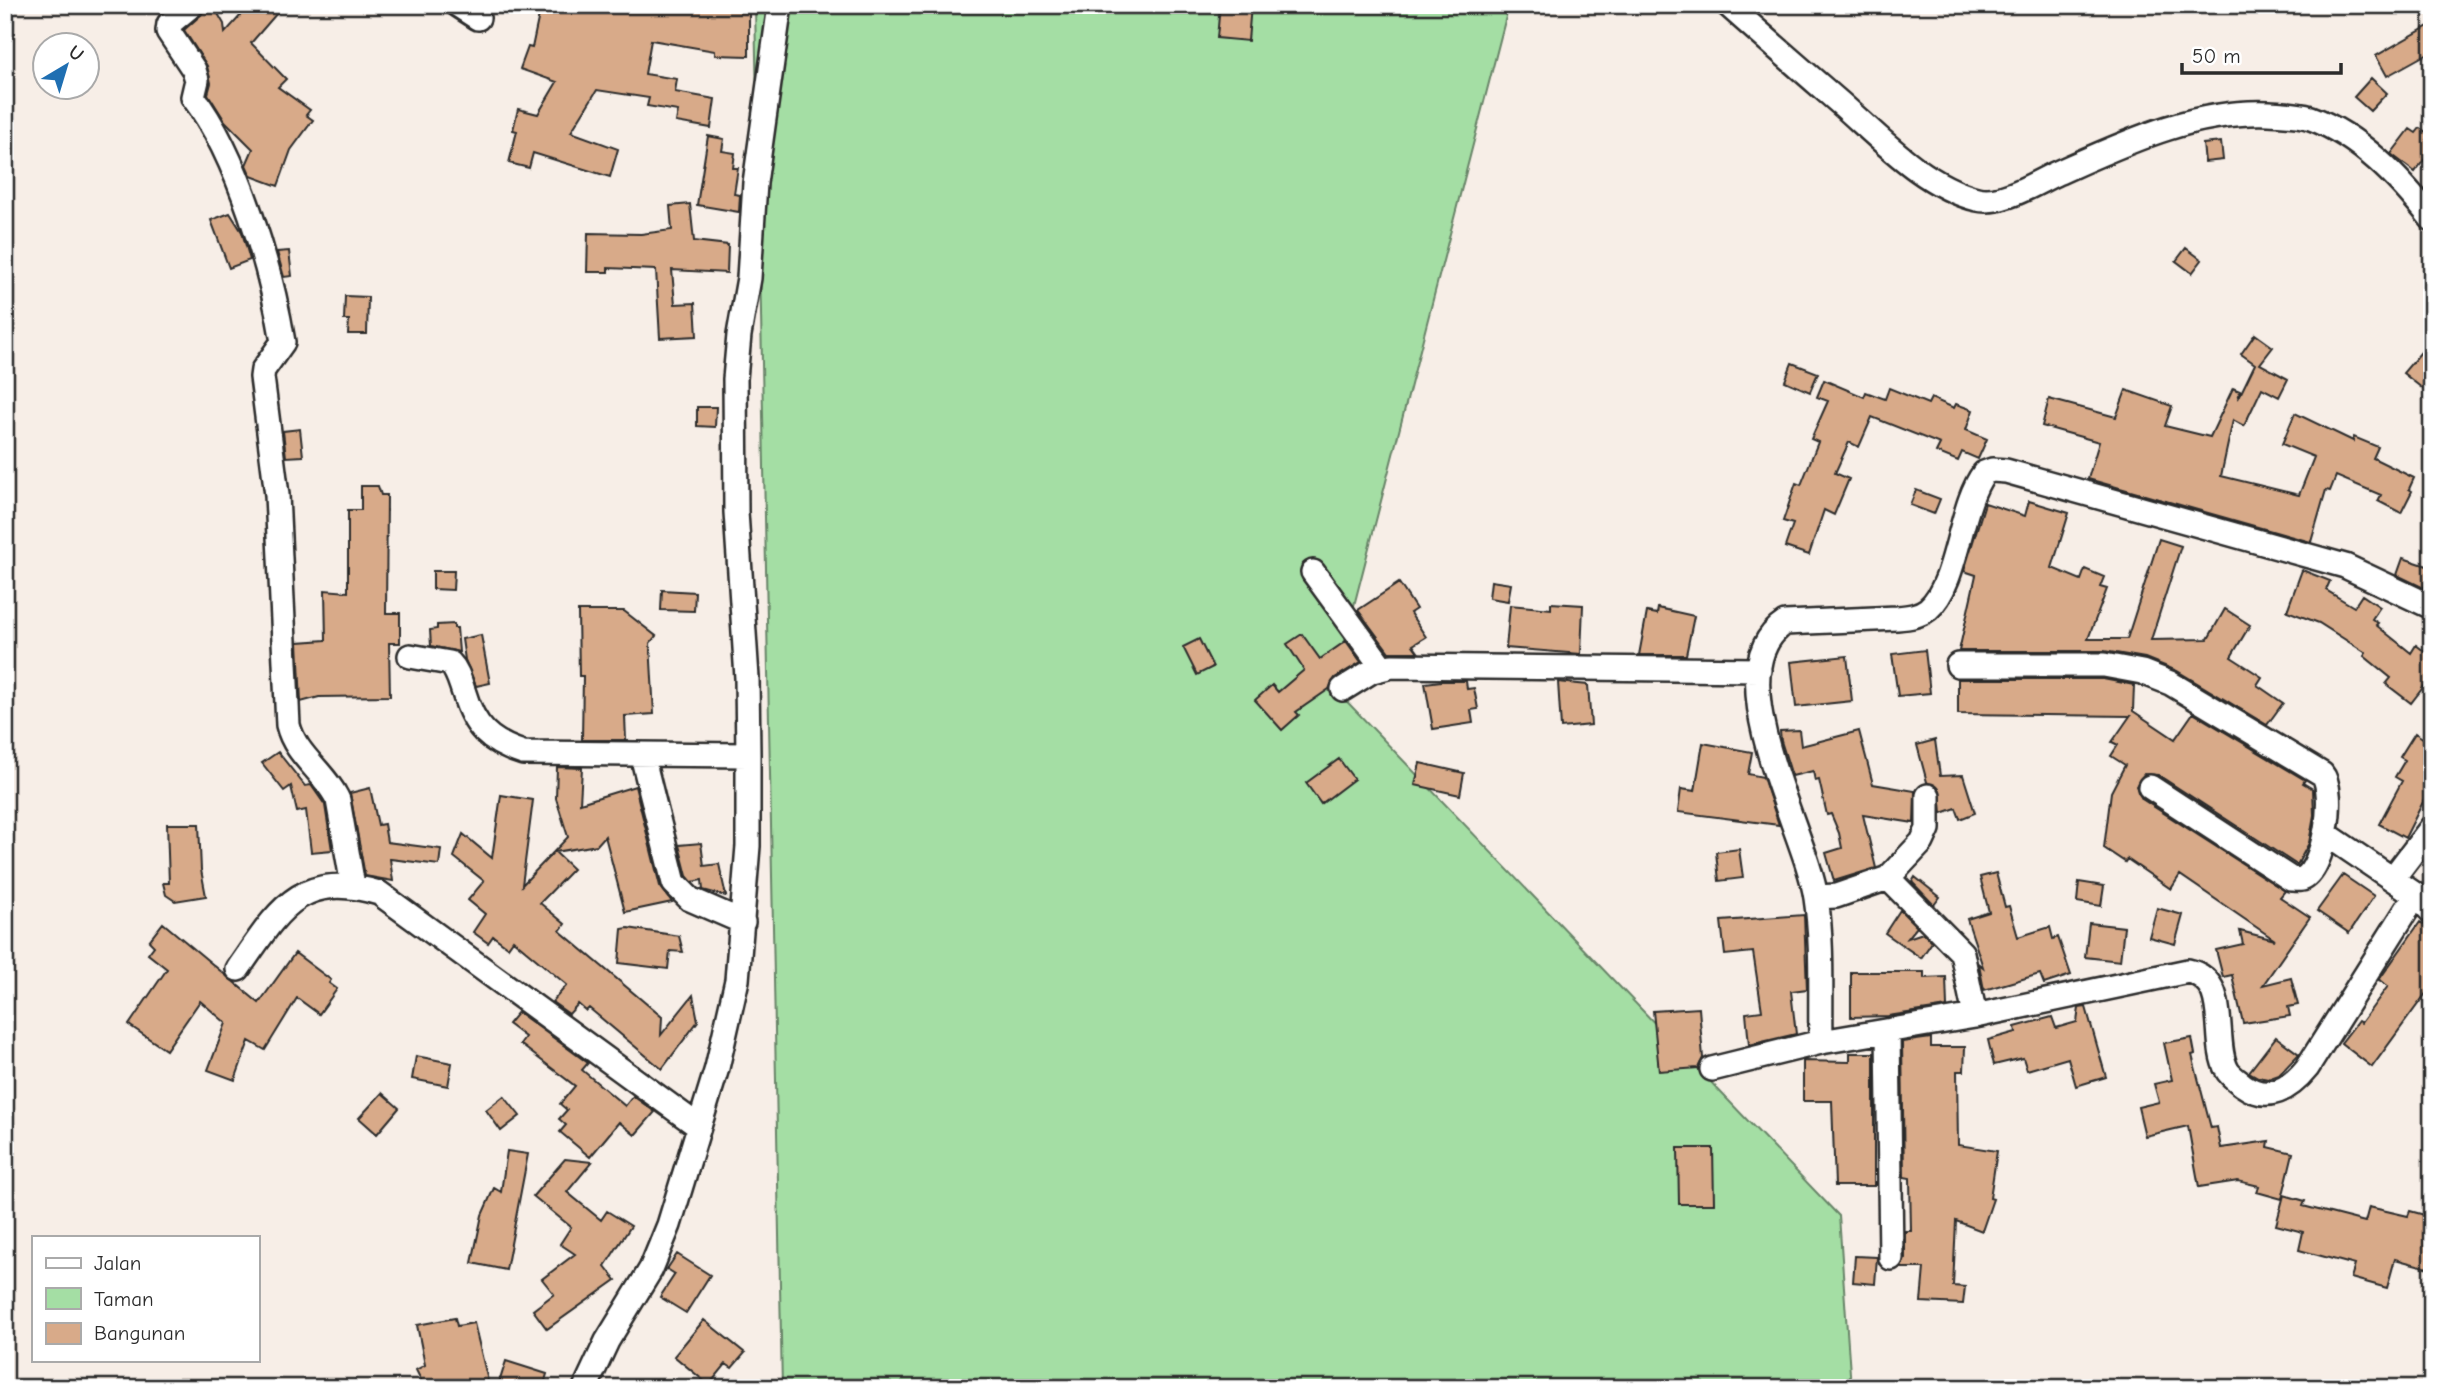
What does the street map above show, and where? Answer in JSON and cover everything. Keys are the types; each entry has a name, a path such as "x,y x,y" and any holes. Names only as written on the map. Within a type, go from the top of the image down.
{"street":[{"path":"192,5 169,24 168,31 194,70 197,80 193,97 225,145 271,283 283,342 263,370 262,377 277,495 288,725 294,743 332,788 338,800 353,886"},
{"path":"458,5 478,18"},
{"path":"585,1388 607,1341 660,1250 733,1012 748,846 747,678 736,512 735,379 749,278 755,183 780,5"},
{"path":"1728,5 1932,180 1955,192 1981,200 2012,194 2146,134 2233,112 2281,114 2310,118 2353,141 2381,163 2432,219"},
{"path":"1821,1042 1816,897 1762,727 1759,670 1764,646 1773,631 1785,623 1916,616 1930,607 1941,590 1980,479 1992,470 2345,566 2432,607"},
{"path":"1313,572 1382,667"},
{"path":"411,656 443,660 455,668 475,721 484,734 499,745 523,753 748,755"},
{"path":"1958,665 2104,665 2170,683 2322,774 2330,785 2326,834 2309,874 2301,880 2291,879 2150,787"},
{"path":"1343,689 1382,667 1759,670"},
{"path":"642,755 674,883 690,898 743,922"},
{"path":"1816,897 1836,896 1888,878 1922,842 1928,830 1928,796"},
{"path":"2393,878 2432,827"},
{"path":"2326,834 2416,894 2432,912"},
{"path":"1888,878 1962,953 1975,1016"},
{"path":"238,969 280,908 313,891 353,886 379,893 698,1126"},
{"path":"1712,1069 1821,1042 1888,1033 2188,971 2198,973 2211,987 2216,1002 2226,1068 2247,1088 2259,1093 2275,1093 2295,1083 2307,1068 2416,894"},
{"path":"1888,1033 1891,1258"}],"green space":[{"path":"755,5 1509,5 1333,687 1839,1216 1851,1388 782,1388"}],"building":[{"path":"206,5 213,5 224,24 225,33 250,5 284,5 251,43 286,79 278,87 310,110 306,115 313,120 291,150 278,186 251,176 246,165 253,149 225,121 208,94 211,83 207,66 184,30 201,15"},
{"path":"541,5 749,5 749,56 715,55 715,51 651,40 645,74 677,79 675,92 715,99 711,128 676,122 678,111 647,106 649,98 597,90 571,132 618,149 610,177 533,153 529,168 509,163 517,131 513,130 518,109 538,114 557,82 520,69 528,47 532,48"},
{"path":"1220,5 1251,5 1248,41 1217,38"},
{"path":"2432,24 2432,51 2387,76 2376,56"},
{"path":"2371,78 2387,93 2370,111 2354,97"},
{"path":"2420,128 2432,136 2432,149 2415,172 2391,154 2410,129 2416,133"},
{"path":"708,136 724,139 722,151 735,153 733,168 738,168 734,194 740,195 739,212 697,205"},
{"path":"2221,142 2223,160 2205,162 2203,144"},
{"path":"690,204 694,241 728,245 727,273 672,270 675,304 695,303 697,336 660,338 656,270 608,268 608,272 587,272 588,233 641,234 672,230 670,206"},
{"path":"230,213 242,232 250,260 229,268 211,220"},
{"path":"2186,248 2202,260 2192,273 2176,261"},
{"path":"289,251 292,276 284,277 277,252"},
{"path":"345,296 368,297 367,334 348,334 349,320 344,320"},
{"path":"2255,334 2273,347 2260,364 2288,379 2279,397 2262,388 2244,426 2233,420 2221,476 2299,495 2314,457 2282,444 2295,413 2353,441 2354,437 2378,447 2373,458 2414,478 2409,489 2412,491 2401,513 2378,501 2381,495 2336,476 2330,491 2326,490 2311,542 2088,479 2099,442 2042,426 2049,399 2116,417 2126,390 2172,406 2165,426 2210,437 2233,388 2240,391 2238,399 2255,364 2241,354"},
{"path":"2432,339 2432,396 2403,373"},
{"path":"1792,363 1818,373 1810,392 1785,381"},
{"path":"1824,380 1864,397 1866,392 1885,399 1889,388 1928,404 1931,398 1954,408 1956,404 1973,410 1966,430 1987,439 1978,459 1962,452 1958,461 1936,452 1940,444 1872,417 1859,447 1849,442 1835,473 1849,479 1834,515 1824,510 1809,555 1785,547 1793,524 1783,521 1796,483 1801,485 1818,442 1811,439 1828,401 1817,397"},
{"path":"697,407 716,407 715,427 697,426"},
{"path":"300,429 303,456 286,457 283,431"},
{"path":"361,486 378,486 381,495 387,495 386,613 400,613 400,643 389,643 390,696 319,697 301,702 298,642 326,640 325,590 348,592 348,510 361,510"},
{"path":"1916,490 1940,499 1934,514 1910,505"},
{"path":"2029,501 2069,513 2052,568 2081,580 2085,569 2104,577 2100,587 2107,589 2088,639 2127,639 2159,539 2181,546 2151,640 2208,639 2225,609 2250,625 2231,657 2262,677 2257,685 2283,703 2267,725 2177,671 2145,658 2104,651 1959,651 1976,575 1964,571 1985,503 2025,516"},
{"path":"2403,558 2430,567 2424,588 2397,575"},
{"path":"2302,570 2330,581 2326,590 2354,607 2362,595 2380,607 2372,619 2378,623 2376,625 2411,653 2416,645 2432,657 2432,676 2411,703 2386,684 2391,678 2364,656 2366,653 2319,623 2287,611"},
{"path":"433,571 454,571 453,590 433,589"},
{"path":"1491,581 1511,584 1508,601 1489,598"},
{"path":"1399,583 1416,609 1410,613 1426,637 1413,645 1418,652 1389,652 1358,610"},
{"path":"662,590 695,592 694,611 661,610"},
{"path":"1551,603 1583,605 1581,654 1506,648 1510,605 1551,609"},
{"path":"1658,608 1694,616 1686,655 1639,655 1647,612 1657,614"},
{"path":"578,611 624,611 656,636 650,643 654,714 625,716 626,740 582,740 583,676 579,676"},
{"path":"454,624 454,628 457,628 459,652 431,646 430,630 437,629 437,625"},
{"path":"1302,634 1320,659 1346,641 1361,662 1335,678 1329,689 1296,712 1299,715 1282,730 1255,700 1272,685 1278,692 1304,670 1287,644"},
{"path":"481,635 490,683 476,686 465,660 462,639"},
{"path":"1199,639 1213,667 1197,675 1183,647"},
{"path":"1925,650 1930,693 1898,696 1892,654"},
{"path":"1847,656 1852,701 1796,707 1791,662"},
{"path":"1958,679 2103,679 2134,685 2133,711 2175,739 2193,713 2305,780 2303,783 2313,789 2314,815 2309,843 2297,865 2158,775 2144,774 2136,786 2142,799 2285,891 2280,897 2310,917 2263,985 2291,978 2298,1005 2288,1007 2290,1016 2243,1023 2232,975 2223,977 2216,950 2243,944 2240,931 2275,940 2180,875 2171,889 2127,859 2125,862 2104,848 2111,792 2125,765 2111,756 2118,745 2112,742 2130,716 1958,714"},
{"path":"1466,681 1467,689 1474,688 1478,709 1471,710 1473,723 1433,729 1425,683"},
{"path":"1558,682 1588,685 1591,725 1561,728"},
{"path":"1799,730 1801,746 1859,731 1873,784 1915,791 1914,823 1863,815 1876,868 1834,881 1826,853 1842,848 1831,814 1827,815 1819,780 1815,781 1813,771 1792,776 1781,741 1780,731"},
{"path":"2415,733 2432,744 2432,800 2426,796 2405,838 2379,824 2402,781 2395,777 2405,760 2400,757"},
{"path":"1935,740 1940,776 1963,775 1975,813 1960,819 1956,808 1942,813 1940,790 1927,782 1917,745"},
{"path":"1703,743 1752,752 1748,774 1763,777 1779,825 1678,812 1681,789 1695,791"},
{"path":"278,752 305,786 311,785 325,805 332,850 311,852 306,810 297,812 291,786 284,791 262,763"},
{"path":"1339,759 1354,779 1321,804 1306,783"},
{"path":"1420,763 1464,773 1460,795 1415,785"},
{"path":"557,767 582,768 580,803 635,786 660,886 672,902 625,912 605,836 597,845 555,852 573,869 540,903 565,924 560,931 662,1017 661,1035 693,995 698,1021 662,1069 589,1008 586,1011 578,1004 569,1014 552,1002 567,985 513,940 508,947 493,936 488,943 473,932 485,914 468,900 484,881 454,857 463,834 492,858 501,795 533,800 522,885 568,837 556,798"},
{"path":"370,788 378,825 384,824 387,842 441,849 439,865 390,859 393,881 365,876 350,793"},
{"path":"167,824 199,824 201,870 206,896 175,901 166,895 163,883 169,883"},
{"path":"701,843 704,866 719,864 726,896 703,890 702,880 692,882 687,876 679,845"},
{"path":"1739,849 1743,878 1719,881 1716,852"},
{"path":"1996,873 2005,907 2009,906 2018,937 2050,927 2053,939 2058,937 2071,975 2044,984 2040,974 1984,990 1979,964 1983,967 1967,919 1989,912 1980,877"},
{"path":"2343,875 2374,896 2349,933 2317,911"},
{"path":"1915,877 1940,897 1934,905 1912,882"},
{"path":"2079,882 2104,886 2101,906 2077,902"},
{"path":"2157,908 2183,915 2175,944 2149,937"},
{"path":"1900,910 1917,927 1908,938 1923,933 1932,942 1921,958 1885,933"},
{"path":"1804,915 1807,989 1791,991 1796,1034 1749,1045 1746,1013 1762,1011 1753,952 1725,955 1721,921"},
{"path":"2420,922 2432,930 2432,985 2372,1067 2341,1043 2358,1021 2361,1023 2388,986 2379,980"},
{"path":"163,923 259,1003 295,953 331,980 329,983 337,989 319,1014 297,998 265,1050 249,1041 235,1080 208,1070 226,1023 200,1001 166,1050 129,1025 167,969 148,954 154,946 149,941"},
{"path":"2089,923 2124,927 2120,961 2085,957"},
{"path":"622,929 679,936 683,952 670,951 668,969 619,963"},
{"path":"1851,972 1924,972 1924,978 1946,977 1947,1007 1888,1016 1851,1017"},
{"path":"2086,1007 2106,1077 2076,1086 2068,1058 2027,1070 2023,1058 1994,1065 1988,1040 2016,1032 2015,1027 2052,1017 2056,1028 2077,1022 2079,1008"},
{"path":"1699,1008 1703,1058 1698,1068 1659,1071 1653,1011"},
{"path":"518,1012 588,1063 582,1070 625,1106 633,1096 655,1112 635,1135 619,1122 590,1157 560,1132 566,1125 559,1119 567,1110 560,1104 575,1086 520,1044 525,1037 508,1024"},
{"path":"2276,1037 2299,1054 2279,1075 2268,1079 2249,1072"},
{"path":"1931,1038 1931,1047 1965,1047 1964,1071 1957,1071 1958,1145 1997,1151 1990,1198 1993,1199 1982,1231 1956,1221 1953,1286 1965,1287 1963,1304 1921,1302 1924,1268 1901,1268 1905,1258 1905,1231 1911,1231 1910,1178 1904,1177 1902,1042"},
{"path":"2192,1038 2195,1054 2192,1055 2211,1128 2217,1127 2221,1148 2269,1141 2268,1147 2293,1153 2282,1199 2257,1192 2259,1186 2238,1181 2199,1187 2188,1126 2145,1136 2138,1107 2159,1102 2154,1084 2172,1080 2164,1043"},
{"path":"1850,1053 1874,1053 1874,1186 1835,1186 1832,1101 1803,1101 1803,1061 1850,1062"},
{"path":"416,1056 452,1063 448,1086 412,1079"},
{"path":"382,1093 399,1108 377,1134 359,1118"},
{"path":"504,1096 520,1116 501,1131 486,1110"},
{"path":"1678,1148 1713,1148 1714,1204 1679,1204"},
{"path":"507,1151 528,1154 506,1270 472,1263 482,1215 494,1188 501,1192"},
{"path":"565,1159 592,1162 567,1192 601,1220 607,1211 631,1226 605,1266 616,1280 547,1329 533,1310 554,1294 542,1279 575,1254 560,1244 571,1227 533,1196"},
{"path":"2284,1195 2305,1201 2303,1206 2365,1222 2369,1207 2408,1216 2410,1211 2432,1217 2432,1269 2395,1259 2387,1288 2351,1278 2355,1265 2299,1250 2303,1232 2276,1225"},
{"path":"677,1254 710,1275 686,1313 660,1297 675,1274 667,1269"},
{"path":"1855,1256 1877,1257 1875,1284 1853,1282"},
{"path":"455,1318 457,1326 474,1323 488,1381 455,1388 425,1388 416,1370 425,1365 417,1325"},
{"path":"704,1320 745,1353 732,1368 726,1364 709,1385 674,1356"},
{"path":"506,1361 547,1374 543,1388 513,1388 499,1383"}]}
